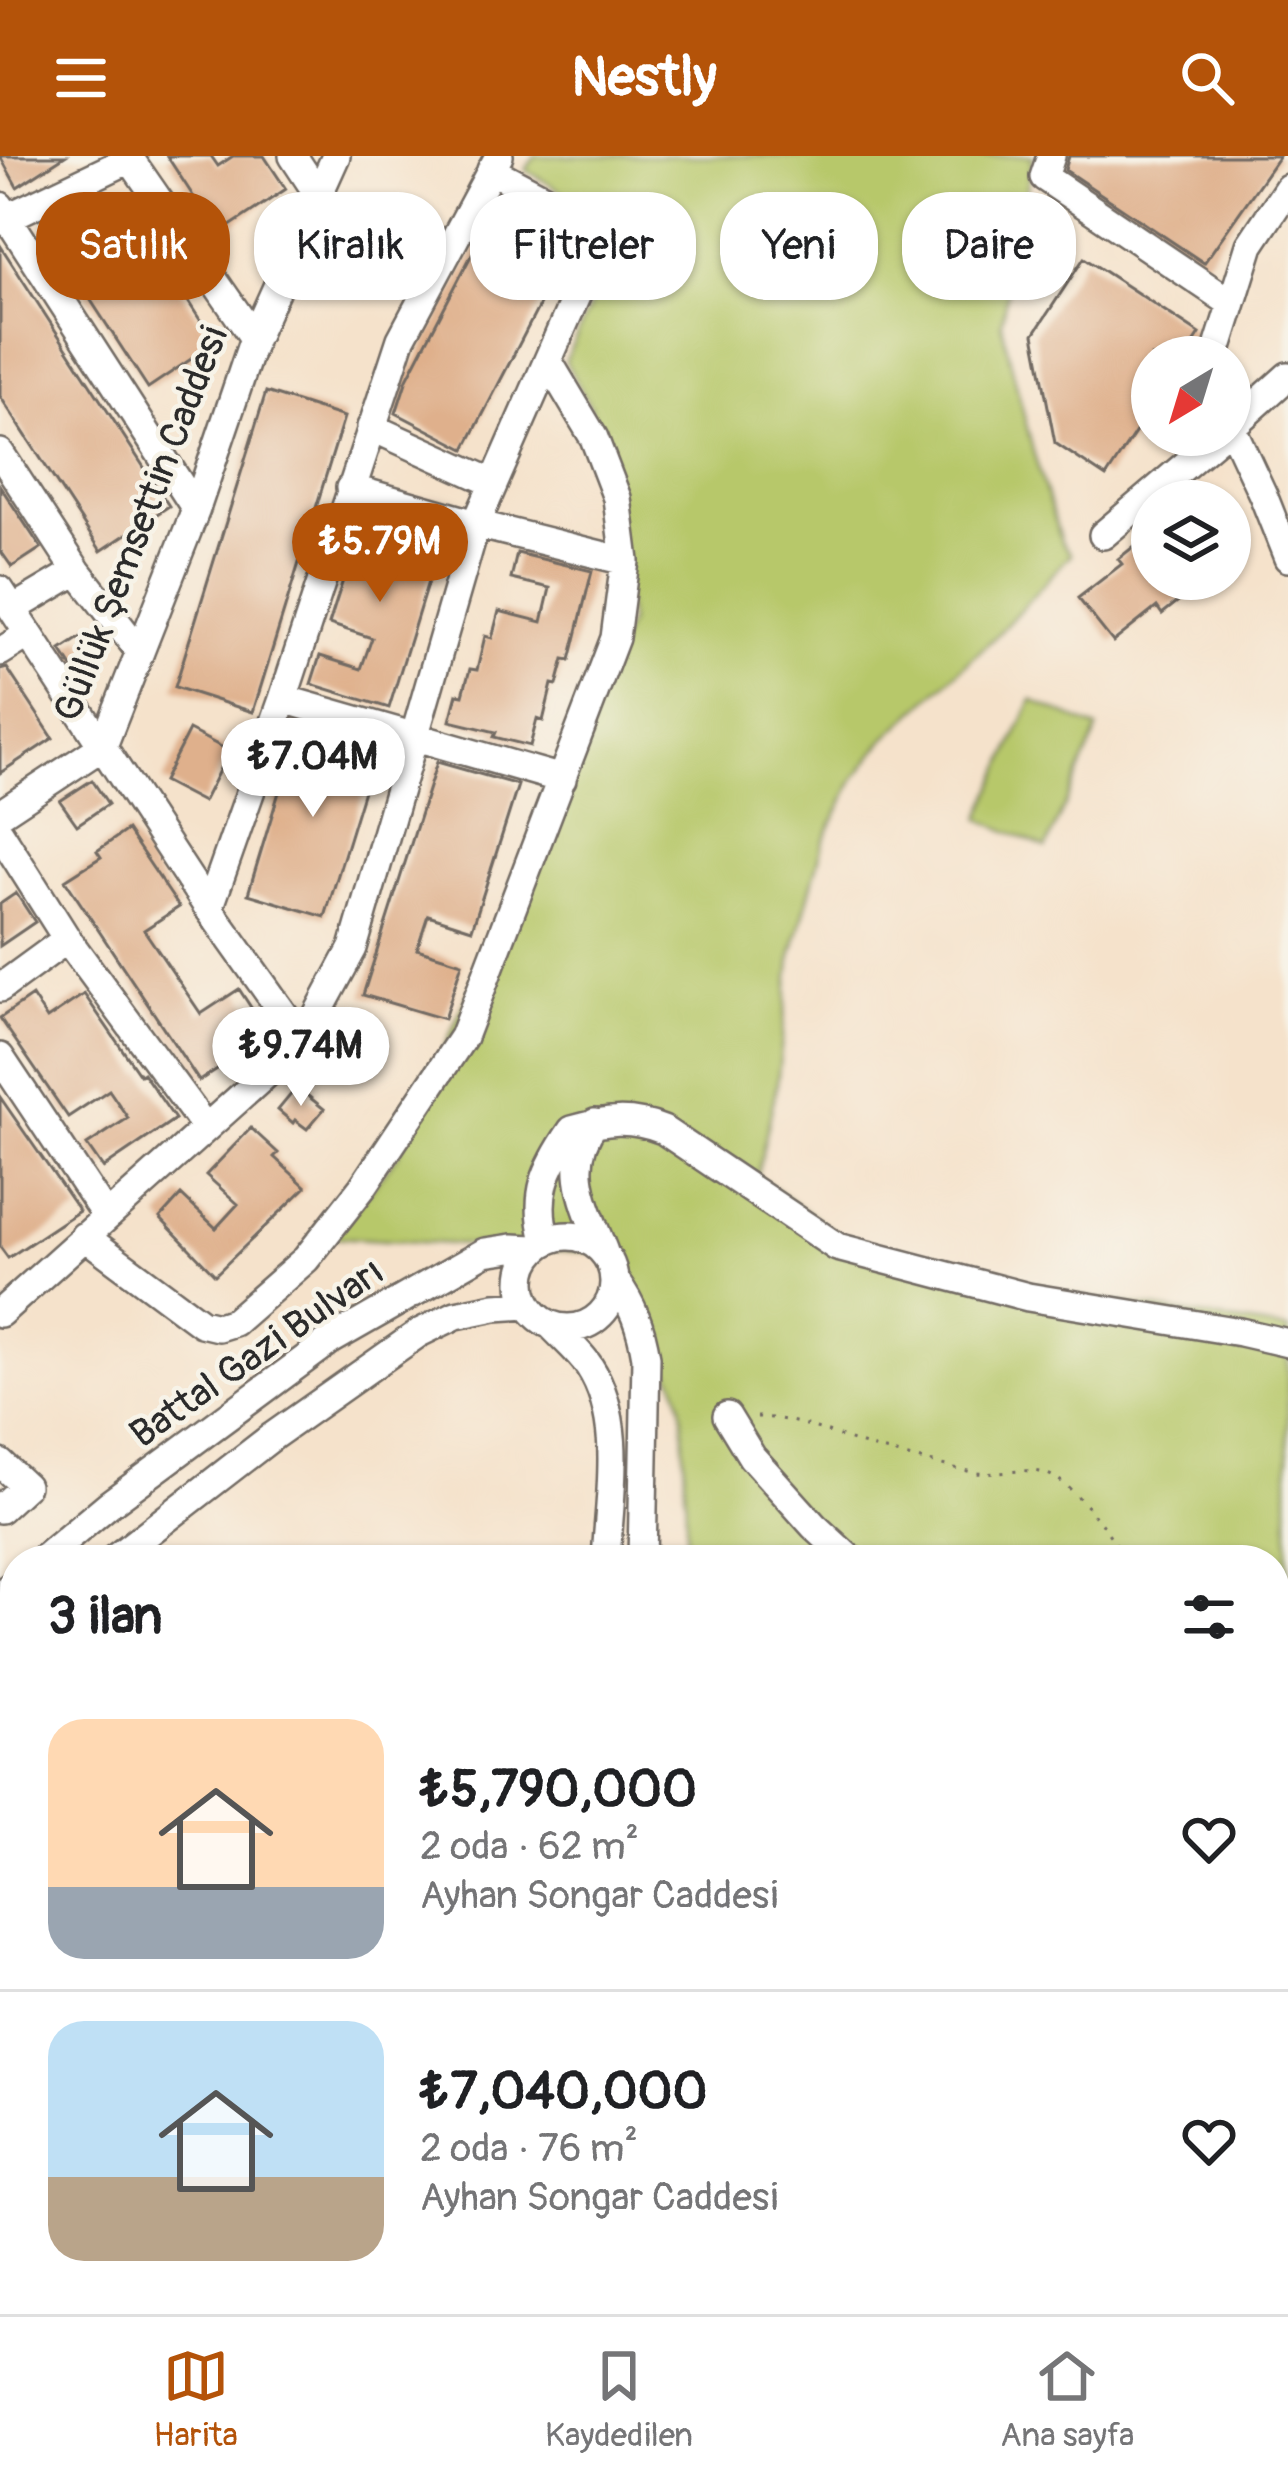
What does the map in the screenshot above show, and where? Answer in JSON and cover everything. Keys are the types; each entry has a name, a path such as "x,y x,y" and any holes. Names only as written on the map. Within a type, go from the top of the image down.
{"street":[{"path":"293,156 317,192"},
{"name":"Güllük Şemsettin Caddesi","path":"319,192 336,156"},
{"path":"1051,156 1044,178 1232,303"},
{"path":"196,508 2,214 129,157 254,338"},
{"path":"3,1303 84,1237 303,1040 353,948 476,524 605,230 495,163 401,339 209,909"},
{"path":"1222,336 1250,244 1286,198"},
{"name":"Güllük Şemsettin Caddesi","path":"0,814 103,746 271,300"},
{"path":"84,1237 200,1322 218,1327 234,1322 306,1259 362,1188 463,1037 615,638 625,561 617,498 595,438 548,361"},
{"path":"1251,408 1288,376"},
{"path":"371,427 494,483"},
{"path":"0,453 77,571 140,652"},
{"path":"1251,455 1276,490 1288,559"},
{"path":"1103,535 1196,456"},
{"path":"350,488 625,561"},
{"path":"77,571 6,600 209,909 303,1040"},
{"path":"0,652 29,634"},
{"path":"283,699 562,778"},
{"path":"0,833 67,939 205,1127"},
{"path":"0,988 67,939"},
{"path":"0,1057 106,1216"},
{"path":"541,1245 540,1190 572,1130 613,1120 639,1120 663,1130 837,1247 1028,1297 1288,1343"},
{"path":"550,1325 580,1327 606,1310 613,1296 612,1265 578,1178 584,1137 596,1123"},
{"path":"604,1252 577,1236 561,1236 541,1245 526,1262 522,1276 528,1305 589,1366 605,1402 612,1446 607,1545"},
{"name":"Battal Gazi Bulvarı","path":"60,1545 331,1340 485,1252 541,1245"},
{"path":"615,1280 636,1315 646,1358 642,1545"},
{"name":"Battal Gazi Bulvarı","path":"132,1545 273,1436 419,1333 456,1315 528,1305"},
{"path":"727,1416 752,1457 835,1545"},
{"path":"0,1462 25,1486 0,1509"}],"path":[{"path":"727,1416 777,1417 826,1429 878,1450 979,1474 1051,1474 1116,1545"}],"green space":[{"path":"535,156 1033,156 1026,192 902,192 902,300 1005,300 1001,323 1033,451 1061,542 1071,554 997,635 884,740 855,778 824,840 791,960 777,1084 757,1176 847,1241 1088,1298 1288,1330 1288,1545 687,1545 678,1391 609,1253 332,1237 398,1155 629,622 591,408 565,361 593,300 696,300 696,192 562,192 526,170"},
{"path":"1032,700 1098,729 1046,848 980,819"}],"building":[{"path":"0,156 65,156 17,187"},
{"path":"167,156 211,156 218,166 233,156 264,156 286,189 254,192 254,210 230,226 230,192 191,192"},
{"path":"1069,156 1279,156 1204,263 1065,170"},
{"path":"0,245 169,506 101,551 0,396"},
{"path":"470,258 470,300 542,300 465,449 396,413 407,379"},
{"path":"1084,258 1200,334 1131,336 1131,439 1106,477 1055,443 1034,334 1056,300 1076,300 1076,270"},
{"path":"91,300 187,300 215,343 148,388"},
{"path":"266,392 344,417 253,712 175,687"},
{"path":"0,486 41,548 12,567 0,550"},
{"path":"365,511 443,533 389,708 311,684 320,656 361,669 372,638 329,624"},
{"path":"1131,549 1131,600 1180,600 1162,614 1157,607 1113,642 1078,598 1122,564 1118,559"},
{"path":"517,553 592,571 570,660 564,659 557,685 552,684 543,721 537,719 530,746 450,721 470,669 477,670 485,636 492,638 499,611 542,622 550,588 511,579"},
{"path":"81,637 101,669 81,681 61,650"},
{"path":"7,668 53,738 0,773 0,670"},
{"path":"300,723 378,745 325,917 248,894"},
{"path":"189,730 229,751 203,802 163,781"},
{"path":"437,762 518,785 472,929 428,915 417,949 462,963 444,1019 363,995"},
{"path":"92,780 108,804 77,825 60,801"},
{"path":"127,830 179,907 144,930 201,1014 239,989 269,1035 199,1081 65,880 101,857 97,851"},
{"path":"16,893 35,922 0,946 0,904"},
{"path":"84,994 175,1119 103,1168 87,1145 128,1118 109,1090 68,1117 0,1018 32,996 47,1019"},
{"path":"297,1087 324,1109 307,1129 278,1110"},
{"path":"0,1097 79,1211 8,1258 0,1247"},
{"path":"251,1128 306,1187 215,1275 160,1218 181,1195 216,1228 238,1204 206,1175"}]}
